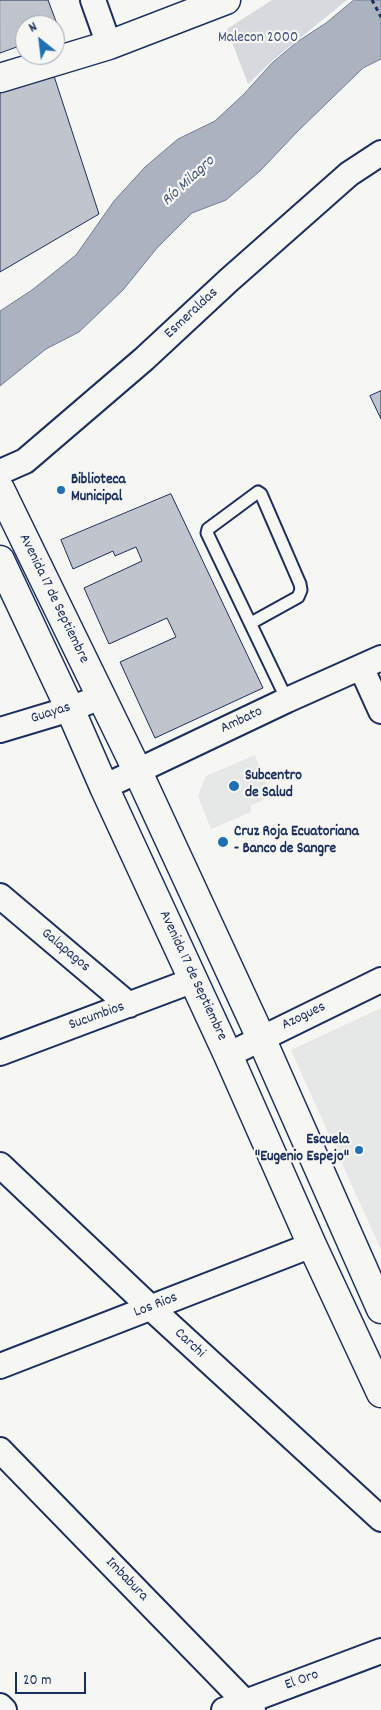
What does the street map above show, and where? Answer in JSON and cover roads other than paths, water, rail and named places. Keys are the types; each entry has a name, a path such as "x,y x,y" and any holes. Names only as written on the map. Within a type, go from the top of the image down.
{"street":[{"path":"93,0 109,44"},
{"path":"0,78 109,44 226,0"},
{"name":"Esmeraldas","path":"0,472 25,461 144,359 229,280 349,174 381,153"},
{"name":"Avenida 17 de Septiembre","path":"0,489 137,770 261,1038 381,1309"},
{"name":"Avenida 17 de Septiembre","path":"0,560 194,980 312,1245 381,1393"},
{"path":"371,662 381,711"},
{"name":"Ambato","path":"104,787 371,662"},
{"name":"Guayas","path":"0,730 70,709 101,697"},
{"name":"Galapagos","path":"0,896 129,1005"},
{"name":"Sucumbios","path":"0,1053 194,980"},
{"name":"Azogues","path":"228,1055 381,980"},
{"name":"Carchi","path":"0,1165 150,1308 381,1519"},
{"name":"Los Rios","path":"0,1366 312,1245"},
{"name":"Imbabura","path":"0,1450 241,1707"},
{"name":"El Oro","path":"241,1707 381,1651"},
{"path":"0,1706 4,1710"}],"lane":[{"path":"251,623 298,597 301,590 265,503 258,492 208,529 207,533 287,700"}],"water":[{"name":"Río Milagro","path":"354,0 381,0 381,59 363,68 261,170 226,200 192,213 157,248 123,290 79,332 46,349 0,386 0,311 32,290 76,255 114,201 145,167 178,139 215,121 244,94 272,63"}],"place":[{"name":"Biblioteca Municipal","path":"61,490"},
{"name":"Subcentro de Salud","path":"234,786"},
{"name":"Cruz Roja Ecuatoriana - Banco de Sangre","path":"223,842"},
{"name":"Escuela \"Eugenio Espejo\"","path":"359,1150"}],"park label":[{"name":"Malecon 2000","path":"258,39"}]}
